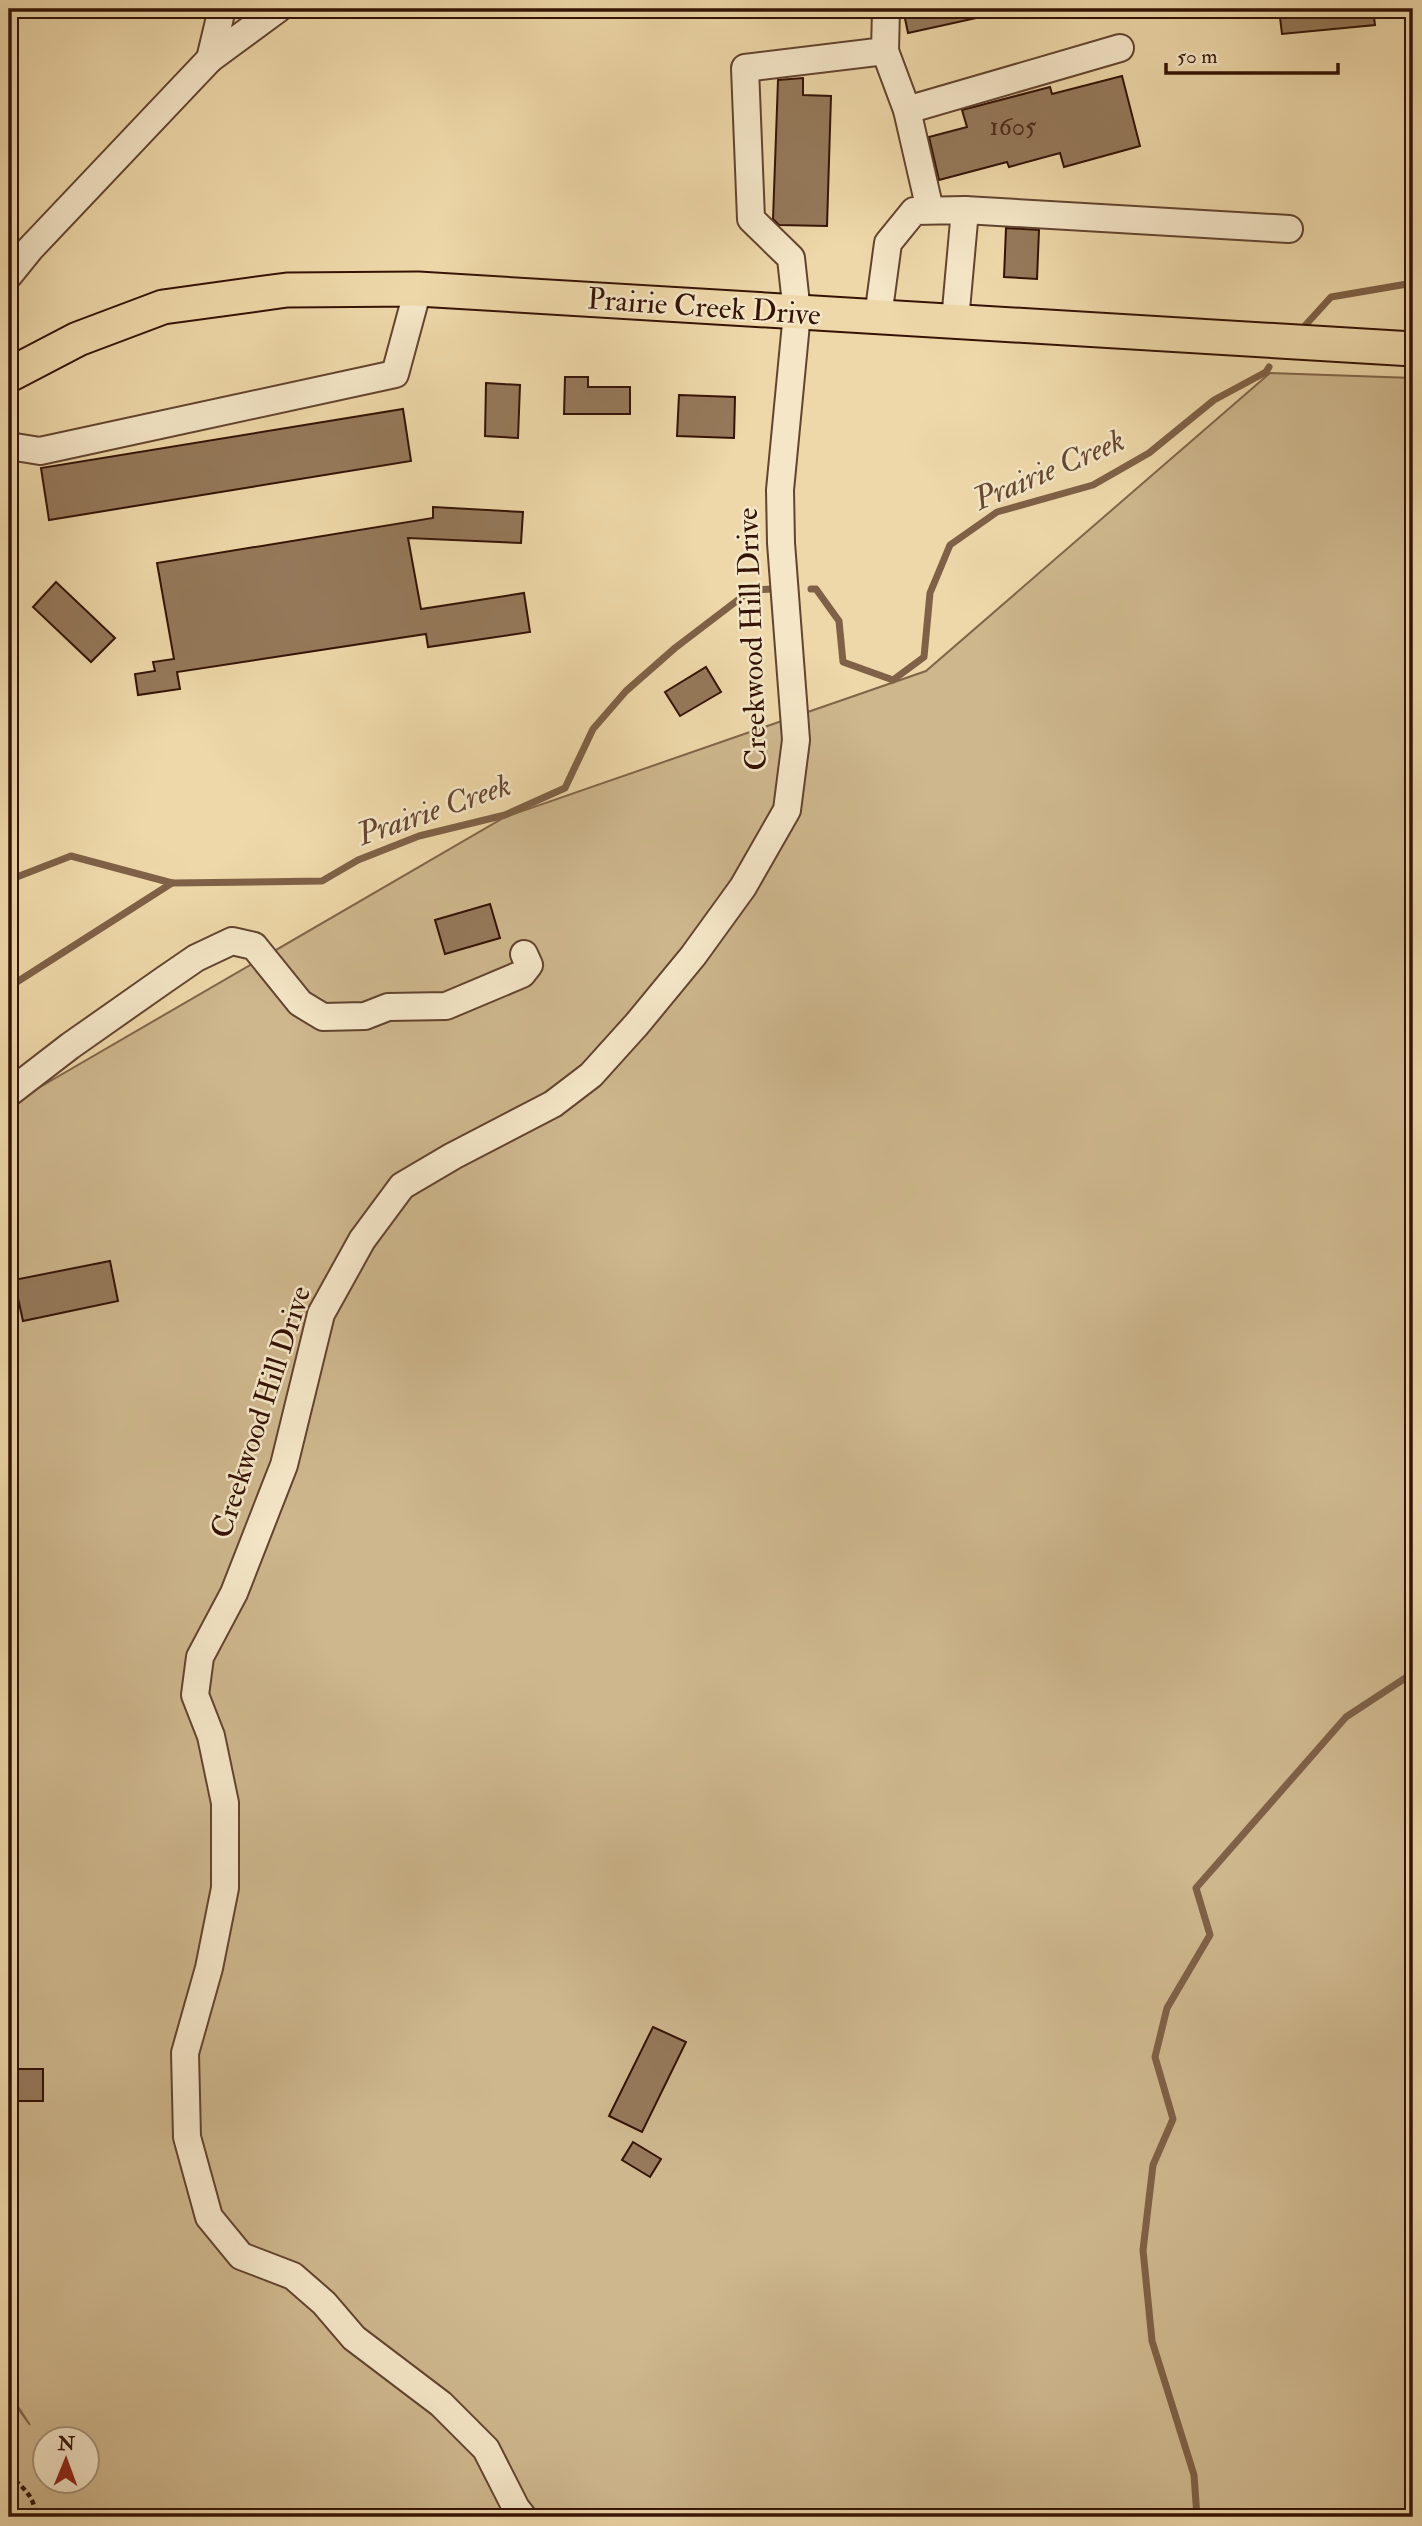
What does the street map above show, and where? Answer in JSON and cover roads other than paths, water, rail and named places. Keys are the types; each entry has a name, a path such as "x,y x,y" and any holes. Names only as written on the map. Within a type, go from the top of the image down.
{"main road":[{"name":"Prairie Creek Drive","path":"9,375 78,339 163,307 287,290 418,289 1413,349"}],"street":[{"path":"210,59 222,9"},
{"path":"9,275 30,249 210,59 278,9"},
{"path":"886,9 885,51 907,110 930,210"},
{"path":"907,110 1120,48"},
{"name":"Creekwood Hill Drive","path":"523,2517 486,2449 441,2403 354,2338 324,2303 293,2276 241,2256 209,2217 187,2137 185,2053 209,1968 225,1888 225,1803 211,1736 195,1695 198,1670 200,1657 234,1593 284,1465 321,1314 362,1240 402,1186 553,1104 591,1076 693,956 743,887 788,810 796,740 782,567 780,490 797,313 791,258 751,219 745,68 885,51"},
{"path":"955,321 965,210"},
{"path":"878,317 888,243 914,211 965,210 1289,229"},
{"path":"9,446 40,451 395,374 418,289"},
{"path":"9,1093 196,958 232,941 254,946 300,1003 323,1017 338,1018 365,1016 388,1007 446,1006 522,974 529,965 524,954"}],"waterway":[{"name":"Prairie Creek","path":"1301,330 1331,297 1413,283"},
{"name":"Prairie Creek","path":"811,589 816,589 839,621 843,662 893,680 924,657 930,593 950,545 997,512 1093,485 1149,453 1214,400 1266,372 1269,367"},
{"name":"Prairie Creek","path":"9,987 172,883 322,881 358,860 419,836 505,815 565,788 593,729 626,691 675,648 751,590 774,589"},
{"path":"9,880 71,856 172,883"},
{"path":"1197,2517 1194,2475 1152,2341 1143,2250 1153,2165 1173,2119 1155,2057 1167,2008 1210,1935 1196,1888 1346,1717 1413,1673"}]}
